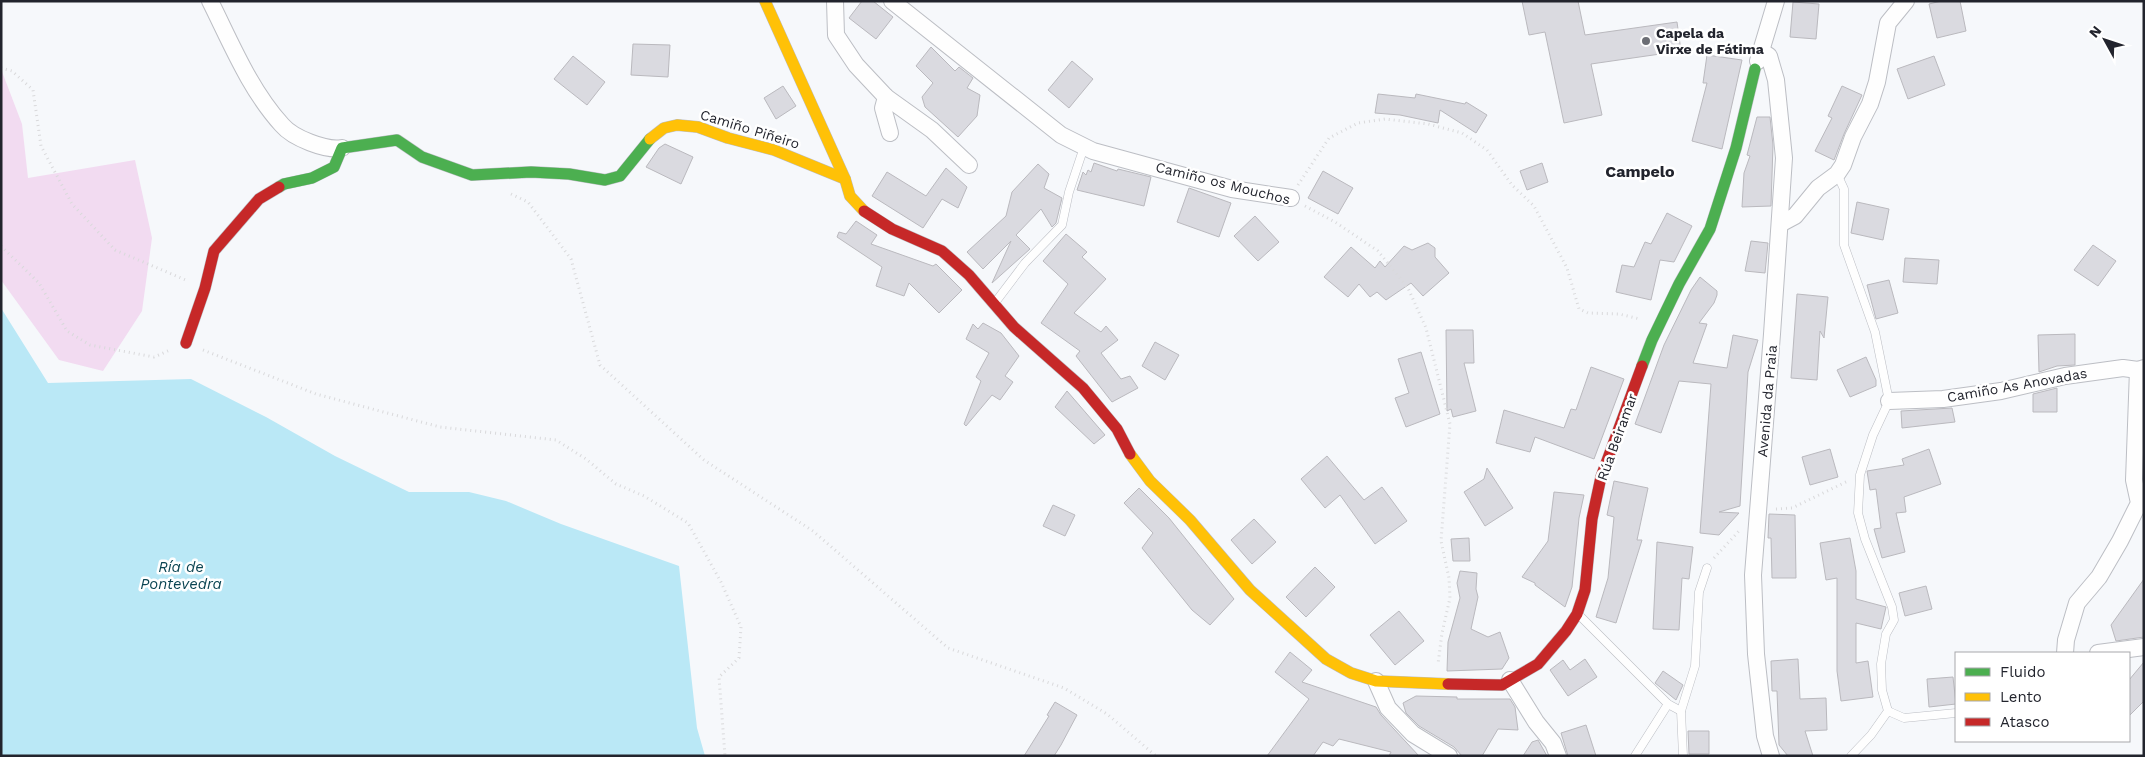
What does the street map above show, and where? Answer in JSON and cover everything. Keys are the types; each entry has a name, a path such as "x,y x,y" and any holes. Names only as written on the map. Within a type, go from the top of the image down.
{"street":[{"path":"210,1 254,86 283,127 305,140 332,150 342,148"},
{"name":"Rúa Beiramar","path":"765,1 845,179 850,196 868,214 892,228 942,251 969,275 1014,327 1083,388 1117,429 1134,460 1150,481 1190,520 1250,590 1326,659 1351,673 1376,681 1502,685 1538,664 1566,631 1577,614 1585,590 1592,519 1601,477 1660,324 1678,284 1713,220 1736,148 1755,69 1776,1"},
{"path":"835,1 836,35 856,65 886,97 932,130 969,166"},
{"name":"Camiño os Mouchos","path":"892,1 1061,135 1084,147 1232,189 1291,198"},
{"path":"1780,224 1795,216 1818,188 1837,174 1843,165 1853,137 1870,104 1877,82 1888,23 1906,1"},
{"name":"Avenida da Praia","path":"1761,51 1769,56 1776,80 1784,158 1753,575 1756,654 1765,736 1771,756"},
{"path":"886,97 883,108 890,132"},
{"name":"Camiño Piñeiro","path":"342,148 396,140 422,157 472,175 531,172 569,174 605,180 620,176 650,139 664,128 677,125 698,127 728,138 774,150 845,179"},
{"path":"186,343 205,288 214,251 238,221 259,200 284,184 312,178 334,167 342,148"},
{"name":"Camiño As Anovadas","path":"1889,401 1943,399 2001,391 2065,376 2123,368 2141,369"},
{"path":"2065,652 2066,640 2077,603 2099,577 2139,503 2134,480 2141,369"},
{"path":"2105,652 2144,646"},
{"path":"1510,680 1536,722 1553,743 1558,756"},
{"path":"1376,681 1388,708 1413,734 1449,756"}],"lane":[{"path":"993,305 1025,263 1062,225 1069,192 1084,147"},
{"path":"1837,174 1844,189 1844,245 1874,332 1889,401 1873,435 1860,475 1858,512 1865,539 1892,607 1894,620 1886,634 1881,664 1882,690 1888,711"},
{"path":"1683,756 1682,711 1695,666 1699,592 1707,568"},
{"path":"1577,614 1668,704 1682,711"},
{"path":"1635,756 1668,704"},
{"path":"1888,711 1904,718 1955,713"},
{"path":"1851,756 1871,735 1888,711"}],"path":[{"path":"1,68 12,71 33,90 41,146 72,204 115,250 205,288"},
{"path":"1291,198 1329,138 1358,123 1385,119 1428,124 1462,133 1487,150 1512,185 1534,206 1567,268 1579,309 1588,313 1619,314 1660,324"},
{"path":"504,190 528,202 571,259 600,365 704,460 813,531 948,648 1064,688 1107,714 1156,756"},
{"name":"Camiño os Mouchos","path":"1291,198 1335,222 1378,250 1408,288 1426,328 1450,424 1441,541 1449,578 1450,598 1442,633 1436,684"},
{"path":"1,246 39,283 67,332 90,345 154,357 186,343 316,394 440,427 556,440 586,459 616,484 644,496 688,523 721,582 741,627 739,658 719,677 725,756"},
{"path":"1707,568 1716,555 1758,510 1792,508 1860,475"}],"shaded area":[{"path":"1,69 22,124 28,178 135,160 152,238 142,311 103,371 59,360 1,280"}],"water":[{"name":"Ría de Pontevedra","path":"1,308 48,383 191,379 266,417 335,456 409,492 469,492 506,501 561,524 679,566 697,728 705,756 1,756"}],"building":[{"path":"862,1 873,1 893,17 876,39 849,18"},
{"path":"1522,1 1578,1 1585,35 1677,22 1681,51 1591,64 1602,115 1564,123 1545,32 1529,35"},
{"path":"1941,1 1960,1 1966,31 1937,38 1929,4"},
{"path":"1793,2 1819,4 1816,39 1790,37"},
{"path":"633,44 670,45 668,77 631,75"},
{"path":"931,47 955,71 959,67 973,78 967,88 980,95 977,116 958,137 925,107 922,97 933,83 916,66"},
{"path":"1707,55 1742,60 1722,149 1692,141 1707,83 1703,83"},
{"path":"573,56 605,82 587,105 554,79"},
{"path":"1934,56 1945,85 1908,99 1897,69"},
{"path":"1072,61 1093,79 1069,108 1048,90"},
{"path":"783,86 796,106 776,119 764,98"},
{"path":"1842,86 1862,95 1834,160 1815,151 1832,118 1828,116"},
{"path":"1378,94 1415,98 1416,94 1465,104 1466,102 1487,115 1476,133 1440,110 1438,123 1400,115 1375,113"},
{"path":"1757,117 1770,117 1773,145 1771,206 1742,207 1744,173 1750,156 1747,155"},
{"path":"665,144 693,157 681,184 646,167 659,148"},
{"path":"1094,163 1117,171 1118,169 1151,177 1144,206 1077,190 1083,172 1086,175 1088,170 1091,172"},
{"path":"1542,163 1548,182 1527,190 1520,171"},
{"path":"1038,164 1049,174 1044,188 1062,198 1056,223 1052,227 1041,209 1016,235 1030,249 992,283 1011,241 983,269 967,252 1006,216 1012,192"},
{"path":"946,168 967,187 958,208 942,199 923,228 872,196 887,172 926,196"},
{"path":"1323,171 1353,188 1338,214 1308,198"},
{"path":"1189,188 1231,203 1219,237 1177,222"},
{"path":"1857,202 1889,209 1883,240 1851,233"},
{"path":"1667,213 1692,226 1674,262 1660,260 1651,300 1616,292 1622,265 1634,267 1645,242 1651,244"},
{"path":"1255,216 1279,242 1258,261 1234,236"},
{"path":"856,221 877,235 871,244 933,266 936,264 962,290 939,313 909,283 904,296 876,286 882,267 837,237 839,232 846,234"},
{"path":"1066,234 1087,252 1082,257 1106,279 1074,313 1101,332 1106,326 1118,340 1101,353 1121,379 1130,376 1138,388 1112,402 1076,356 1080,351 1041,323 1068,284 1043,261"},
{"path":"1751,241 1768,243 1765,273 1745,271"},
{"path":"1428,243 1435,248 1435,257 1449,273 1423,296 1411,283 1386,300 1377,292 1370,297 1359,284 1348,297 1324,277 1351,247 1375,268 1380,261 1385,267 1404,246 1412,250"},
{"path":"2093,245 2116,261 2098,286 2074,270"},
{"path":"1905,258 1939,260 1937,284 1903,282"},
{"path":"1700,277 1717,291 1717,295 1714,303 1699,323 1707,324 1693,363 1727,368 1733,335 1758,340 1748,372 1740,506 1719,512 1739,513 1719,535 1700,533 1711,384 1679,381 1661,433 1635,424 1664,345 1691,290"},
{"path":"1889,280 1898,313 1876,319 1867,285"},
{"path":"1797,294 1828,297 1824,338 1820,331 1817,380 1791,378"},
{"path":"983,323 1001,333 1019,356 1005,376 1013,382 1000,400 992,395 966,426 964,424 981,381 976,377 989,353 966,339 973,324 978,329"},
{"path":"1446,330 1473,330 1474,363 1464,363 1476,411 1453,417 1451,409 1447,411"},
{"path":"2075,334 2075,365 2057,366 2039,372 2038,335"},
{"path":"1155,342 1179,355 1165,380 1142,366"},
{"path":"1421,352 1440,414 1406,427 1395,398 1409,393 1398,359"},
{"path":"1866,357 1876,380 1876,386 1850,397 1837,370"},
{"path":"1591,367 1624,379 1594,459 1535,437 1530,452 1496,443 1504,410 1564,428 1571,409 1576,410"},
{"path":"2057,388 2057,412 2033,412 2033,394"},
{"path":"1067,391 1105,435 1094,444 1055,407"},
{"path":"1952,408 1955,422 1902,428 1901,411"},
{"path":"1830,449 1838,477 1810,485 1802,457"},
{"path":"1929,449 1941,484 1904,497 1906,512 1896,513 1905,552 1882,558 1874,529 1881,528 1876,489 1870,490 1867,471 1904,465 1902,459"},
{"path":"1327,456 1364,500 1382,487 1407,521 1375,544 1340,495 1325,508 1301,479"},
{"path":"1487,468 1513,508 1485,526 1464,492 1484,479"},
{"path":"1614,481 1648,488 1637,540 1642,540 1616,623 1596,617 1608,578 1614,517 1607,515"},
{"path":"1139,488 1169,518 1234,599 1210,625 1192,610 1142,548 1153,533 1124,503"},
{"path":"1554,492 1584,495 1579,518 1572,587 1565,607 1535,585 1535,583 1522,577 1548,541"},
{"path":"1053,505 1075,515 1065,536 1043,526"},
{"path":"1769,514 1795,515 1796,578 1772,578 1771,538 1768,538"},
{"path":"1254,519 1276,542 1252,564 1231,540"},
{"path":"1469,538 1470,561 1453,561 1451,539"},
{"path":"1850,538 1856,571 1856,599 1886,607 1881,629 1856,623 1856,663 1868,661 1873,697 1841,701 1837,671 1837,578 1826,580 1820,543"},
{"path":"1657,542 1693,547 1689,579 1682,578 1679,630 1653,629"},
{"path":"1315,567 1335,587 1306,617 1286,597"},
{"path":"1460,571 1477,573 1476,589 1478,597 1471,629 1488,637 1500,632 1509,658 1502,669 1447,671 1448,642 1460,598 1457,583"},
{"path":"2144,579 2144,637 2116,641 2111,625"},
{"path":"1926,586 1932,609 1905,616 1899,593"},
{"path":"1399,611 1424,641 1395,665 1370,635"},
{"path":"1290,652 1312,670 1302,682 1376,707 1381,715 1419,756 1389,756 1391,752 1339,739 1333,746 1323,742 1313,756 1267,756 1309,699 1275,672"},
{"path":"1585,659 1597,677 1568,696 1550,670 1563,660 1570,670"},
{"path":"1798,659 1800,699 1826,698 1827,730 1805,731 1813,756 1788,756 1779,745 1777,691 1772,691 1771,661"},
{"path":"2144,662 2144,701 2130,715 2130,679"},
{"path":"1663,671 1683,685 1676,700 1655,683"},
{"path":"1953,677 1955,704 1929,707 1927,679"},
{"path":"1416,696 1457,697 1457,699 1510,699 1515,707 1518,730 1498,729 1482,756 1462,756 1454,747 1419,726 1406,713 1403,703"},
{"path":"1055,702 1077,715 1061,745 1054,756 1024,756 1049,716 1047,715"},
{"path":"1586,725 1596,756 1568,756 1561,733"},
{"path":"1688,731 1709,731 1709,754 1689,754"},
{"path":"1538,740 1547,756 1523,756 1532,742"}],"traffic: fast":[{"path":"1642,366 1652,340 1679,284 1710,229 1736,148 1755,69"},
{"path":"279,187 284,184 312,178 334,167 342,148 397,140 422,157 472,175 531,172 569,174 605,180 620,176 650,139"}],"traffic: slow":[{"path":"765,1 845,179 850,196 864,211"},
{"path":"650,139 664,128 677,125 698,127 728,138 774,150 845,179"},
{"path":"1130,454 1150,481 1190,520 1250,590 1326,659 1351,673 1376,681 1448,684"}],"traffic: jam":[{"path":"186,343 205,288 214,251 259,199 279,187"},
{"path":"864,211 892,229 942,251 969,275 1014,327 1083,388 1117,429 1130,454"},
{"path":"1448,684 1502,685 1538,664 1566,631 1577,614 1585,590 1592,519 1601,477 1642,366"}],"place":[{"name":"Capela da Virxe de Fátima","path":"1646,41"}],"district":[{"name":"Campelo","path":"1640,171"}]}
